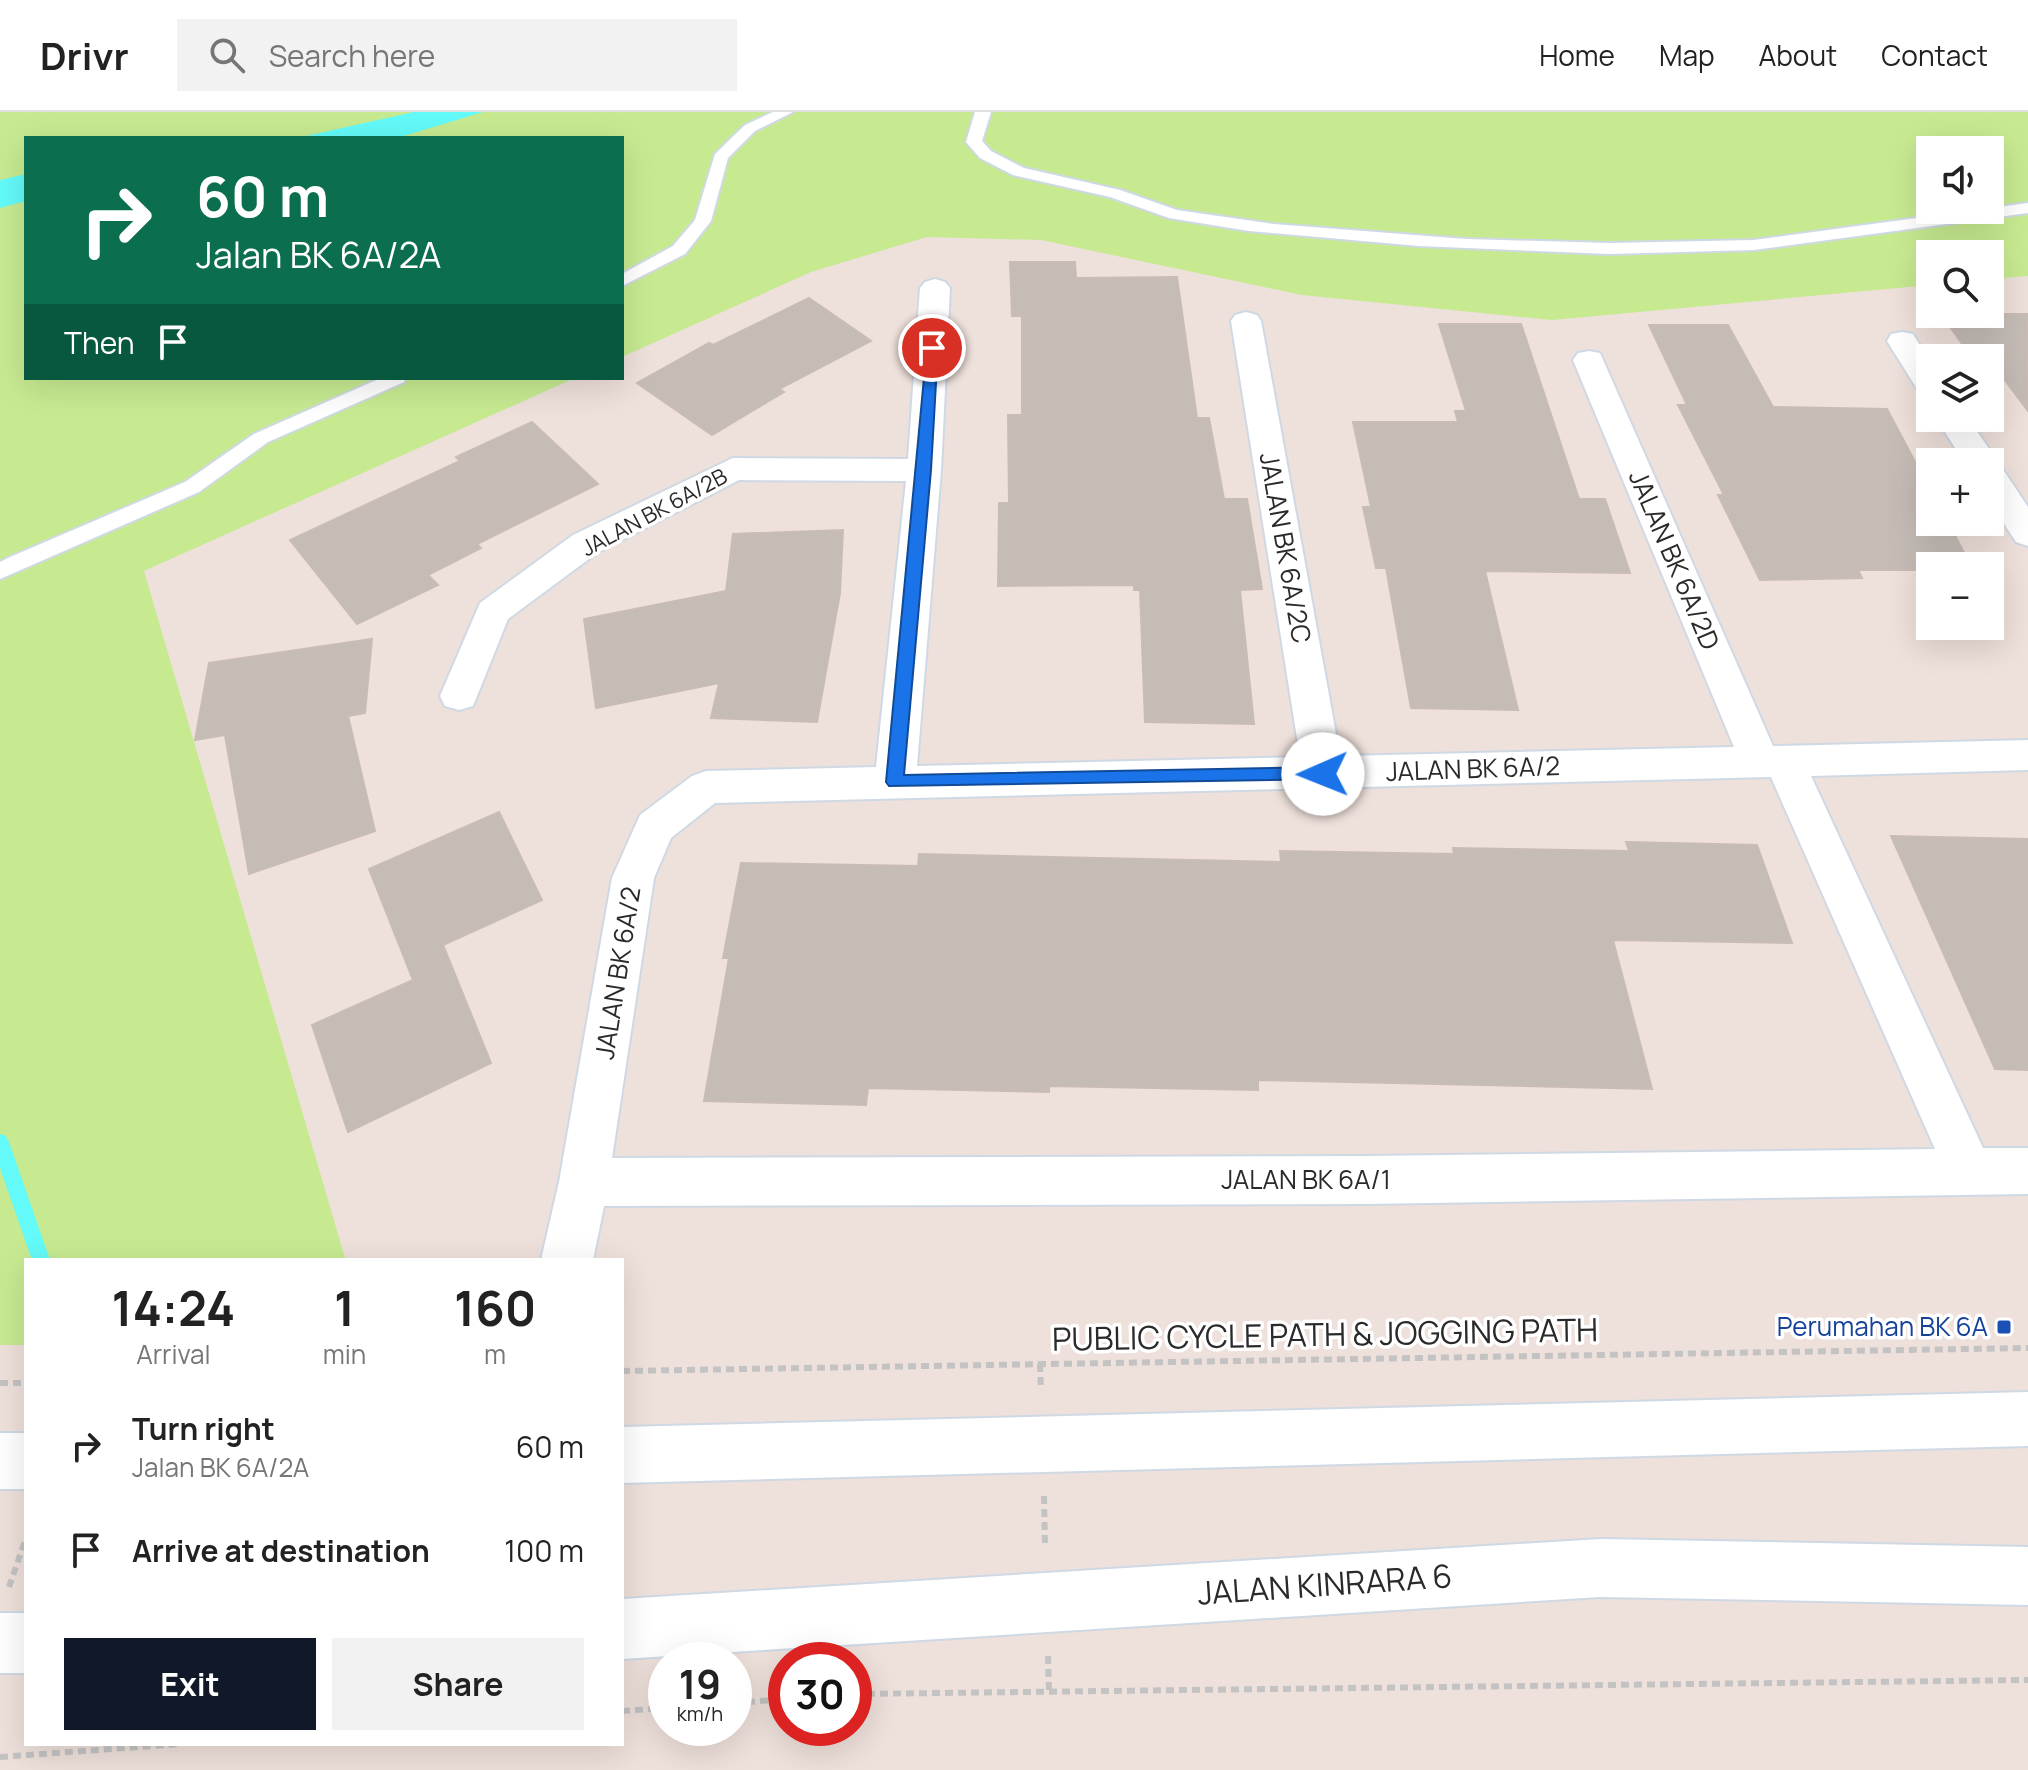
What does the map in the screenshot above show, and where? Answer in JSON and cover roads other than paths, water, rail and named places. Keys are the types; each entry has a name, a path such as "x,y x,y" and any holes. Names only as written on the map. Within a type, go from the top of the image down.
{"street":[{"path":"895,782 924,470 935,288"},
{"name":"JALAN BK 6A/2C","path":"1246,321 1323,774"},
{"path":"1902,341 1916,363"},
{"name":"JALAN BK 6A/2D","path":"1589,360 1772,760 1969,1171"},
{"name":"JALAN BK 6A/2B","path":"459,696 493,612 585,544 733,469 924,470"},
{"path":"2004,497 2028,534"},
{"name":"JALAN BK 6A/2","path":"567,1258 584,1182 633,878 655,827 706,787 2028,755"},
{"name":"JALAN BK 6A/1","path":"584,1182 1366,1180 2028,1171"},
{"path":"624,1455 2028,1419"},
{"path":"0,1461 24,1461"},
{"name":"JALAN KINRARA 6","path":"627,1623 1047,1602 1600,1568 2028,1576"}],"lane":[{"path":"624,280 663,261 686,244 703,221 721,157 750,128 785,112"},
{"path":"983,112 974,142 980,150 1007,168 1117,194 1172,214 1321,233 1487,247 1709,247 1754,245 2028,208"},
{"path":"0,572 192,487 261,438 392,380"}],"water":[{"path":"414,112 483,112 404,136 306,136"},
{"path":"24,174 24,202 0,208 0,180"}],"waterway":[{"path":"0,1142 40,1258"}],"place":[{"name":"Perumahan BK 6A","path":"2004,1327"}]}
